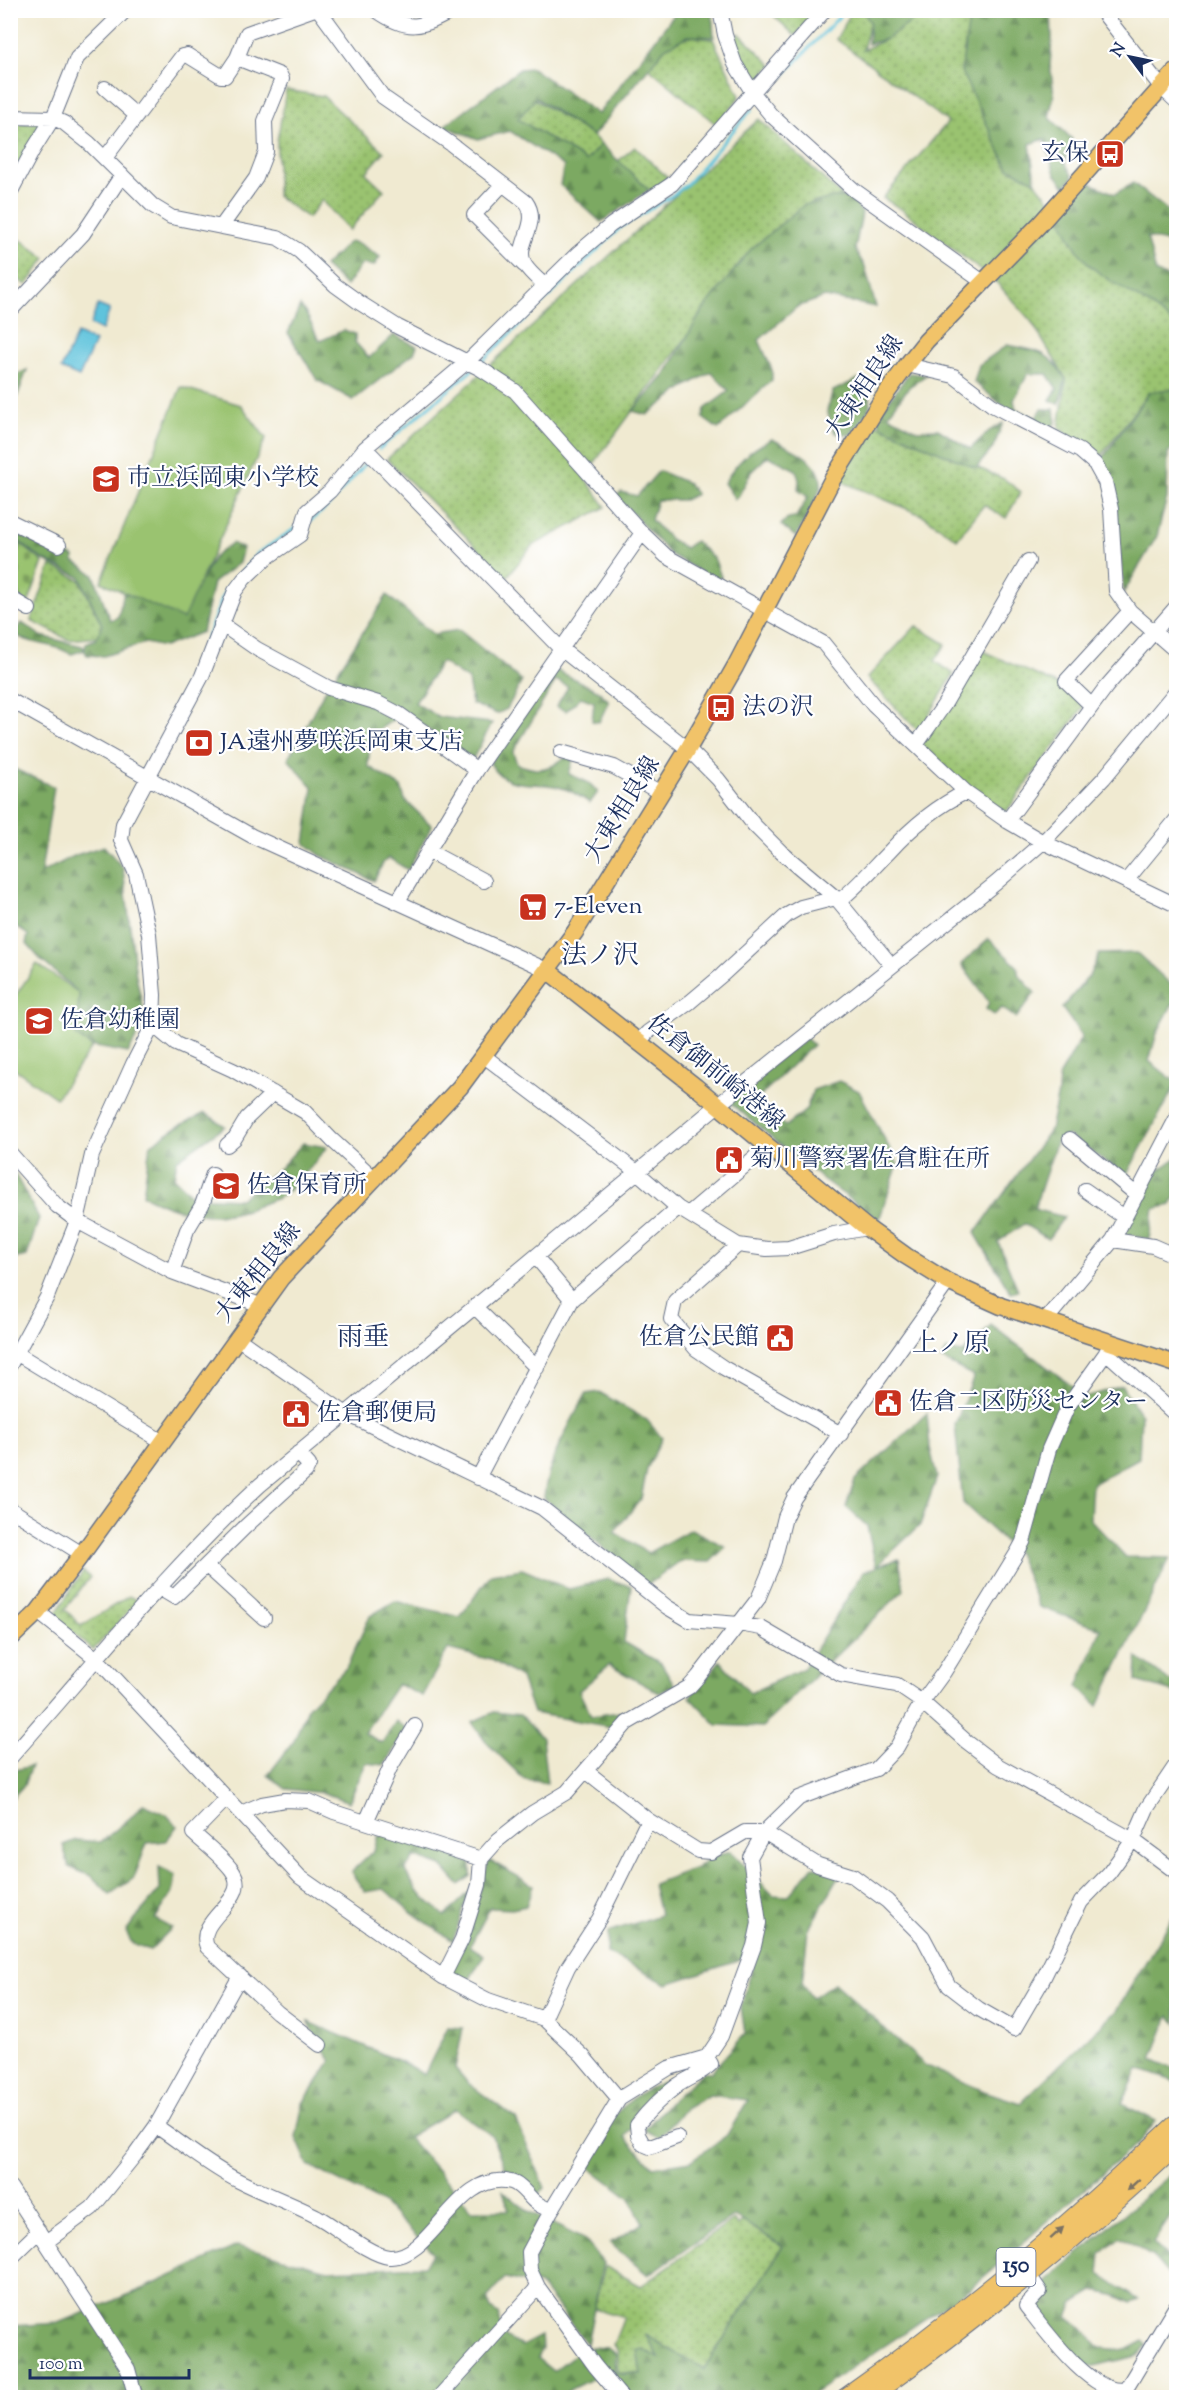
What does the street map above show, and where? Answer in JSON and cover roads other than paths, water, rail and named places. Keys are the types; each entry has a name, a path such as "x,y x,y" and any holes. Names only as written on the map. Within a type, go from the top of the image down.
{"highway":[{"name":"150","path":"845,2397 965,2309 1045,2244 1176,2124"},
{"name":"150","path":"868,2397 1029,2275 1176,2146"}],"main road":[{"name":"大東相良線","path":"10,1639 38,1612 82,1554 281,1278 431,1120 484,1056 575,932 688,749 735,666 832,480 883,398 907,365 926,341 1039,225 1176,70"},
{"name":"佐倉御前崎港線","path":"547,970 718,1105 867,1228 906,1256 948,1282 1001,1306 1046,1320 1109,1347 1176,1364"}],"street":[{"path":"10,193 53,118 77,58 126,10"},
{"path":"105,158 182,56 187,55 221,76 225,75 237,58 247,33 312,10"},
{"path":"319,10 383,97 451,144 526,202 532,210 532,220 522,252 526,267"},
{"path":"376,10 391,21 420,27 429,25 450,11"},
{"path":"720,10 725,35 735,64 753,93 771,115 854,190 983,282"},
{"path":"163,1442 13,1356 47,1297 78,1221 92,1155 153,1025 154,995 148,934 136,874 121,840 123,824 202,676 235,591 244,579 265,559 300,535 307,511 330,491 365,448 473,366 545,286 611,225 672,184 825,10"},
{"path":"1101,10 1162,87 1176,101"},
{"path":"221,227 256,178 266,152 265,121 282,79 280,75 237,58"},
{"path":"105,88 137,116"},
{"path":"10,117 53,118 74,131 163,213 181,219 278,238 360,303 398,327 515,391 642,533 666,556 763,612 824,643 874,706 966,792 1007,821 1043,842 1176,905"},
{"path":"10,311 83,234 122,175"},
{"path":"503,184 474,215 545,286"},
{"path":"907,365 954,376 992,405 1080,451 1095,464 1105,482 1111,509 1116,591 1130,611 1176,651"},
{"path":"365,448 561,649 688,749 718,779 754,825 781,852 838,899 892,966"},
{"path":"10,521 59,545"},
{"path":"398,901 477,770 642,533"},
{"path":"916,745 944,705 1028,561"},
{"path":"10,598 29,609"},
{"path":"1007,821 1092,706 1176,607"},
{"path":"1092,706 1066,681 1130,611"},
{"path":"221,624 257,649 329,688 378,703 399,714 477,770"},
{"path":"10,1758 220,1522 345,1413 476,1308 718,1105 996,883 1043,842 1104,777 1176,691"},
{"path":"10,700 252,836 547,970"},
{"path":"561,752 614,767 661,793"},
{"path":"638,1042 722,975 787,915 801,907 838,899 858,886 905,836 948,802 966,792"},
{"path":"1126,881 1176,820"},
{"path":"428,851 483,881"},
{"path":"153,1025 176,1044 233,1070 305,1112 375,1179"},
{"path":"484,1056 637,1172 683,1211 738,1245 767,1249 789,1248 834,1234 867,1228"},
{"path":"227,1144 235,1138 247,1118 273,1093"},
{"path":"1046,1320 1113,1240 1176,1119"},
{"path":"1070,1139 1137,1195"},
{"path":"478,1478 572,1300 768,1146"},
{"path":"10,1152 57,1206 78,1221 172,1272 260,1305"},
{"path":"172,1272 187,1230 202,1205 213,1174"},
{"path":"1085,1190 1125,1218"},
{"path":"1113,1240 1153,1246 1176,1256"},
{"path":"738,1245 675,1301 671,1319 696,1349 724,1368 841,1434"},
{"path":"536,1257 572,1300"},
{"path":"443,1977 462,1939 479,1885 481,1859 498,1840 532,1813 567,1792 627,1723 689,1687 758,1599 774,1561 785,1517 794,1498 948,1282"},
{"path":"476,1308 537,1368"},
{"path":"237,1338 345,1413 542,1508 667,1607 689,1620 761,1628 841,1675 897,1685 922,1702 997,1765 1132,1840 1176,1872"},
{"path":"622,2397 595,2366 537,2287 530,2270 529,2252 551,2211 619,2099 669,2068 707,2057 721,2036 754,1946 759,1923 750,1857 764,1832 799,1798 876,1769 897,1747 922,1702 944,1672 1023,1542 1049,1449 1068,1406 1109,1347 1176,1415"},
{"path":"159,1588 174,1598 245,1527 306,1471 309,1465 298,1453"},
{"path":"10,1509 82,1554"},
{"path":"207,1566 264,1618"},
{"path":"38,1612 98,1660 300,1877 443,1977 488,2000 544,2019 582,2055 619,2099"},
{"path":"366,1822 390,1768 415,1726"},
{"path":"586,1771 648,1820 698,1851 711,1852 725,1846 745,1832 764,1832 818,1865 853,1876 887,1902 923,1937 949,1986 979,2009 1014,2029 1042,1981 1081,1902 1109,1873 1132,1840 1147,1808 1176,1765"},
{"path":"227,1798 193,1833 232,1870 237,1881 236,1891 206,1930 203,1939 207,1947 277,2013 320,2045"},
{"path":"241,1813 262,1804 285,1800 309,1801 334,1812 481,1859"},
{"path":"544,2019 568,1967 599,1919 648,1820"},
{"path":"10,2259 43,2236 92,2208 135,2156 156,2126 240,1976"},
{"path":"677,2137 650,2147 643,2144 637,2125 649,2109 679,2085 703,2072 711,2064 707,2057"},
{"path":"156,2126 237,2180 318,2217 378,2254 389,2257 405,2255 417,2247 455,2204 479,2187 498,2181 514,2182 537,2204 551,2211"},
{"path":"10,2187 128,2369 136,2397"},
{"path":"1029,2275 1040,2291 1026,2307 1069,2360 1110,2390 1126,2389 1176,2306"},
{"path":"438,2397 537,2287"}],"water":[{"path":"98,305 110,310 102,330 90,325"},
{"path":"77,334 95,342 79,377 61,369"}],"waterway":[{"path":"769,90 838,18 842,10"},
{"path":"479,364 621,227 687,184 752,109"},
{"path":"379,449 472,370"},
{"path":"310,521 327,507 368,461"},
{"path":"194,673 224,593 258,553 296,528"}],"place":[{"name":"玄保","path":"1110,154"},
{"name":"市立浜岡東小学校","path":"106,479"},
{"name":"法の沢","path":"721,708"},
{"name":"JA遠州夢咲浜岡東支店","path":"199,743"},
{"name":"7-Eleven","path":"533,907"},
{"name":"佐倉幼稚園","path":"39,1021"},
{"name":"菊川警察署佐倉駐在所","path":"729,1160"},
{"name":"佐倉保育所","path":"226,1186"},
{"name":"佐倉公民館","path":"780,1338"},
{"name":"佐倉二区防災センター","path":"888,1403"},
{"name":"佐倉郵便局","path":"296,1414"}],"district":[{"name":"法ノ沢","path":"600,956"},
{"name":"雨垂","path":"363,1338"},
{"name":"上ノ原","path":"951,1344"}]}
